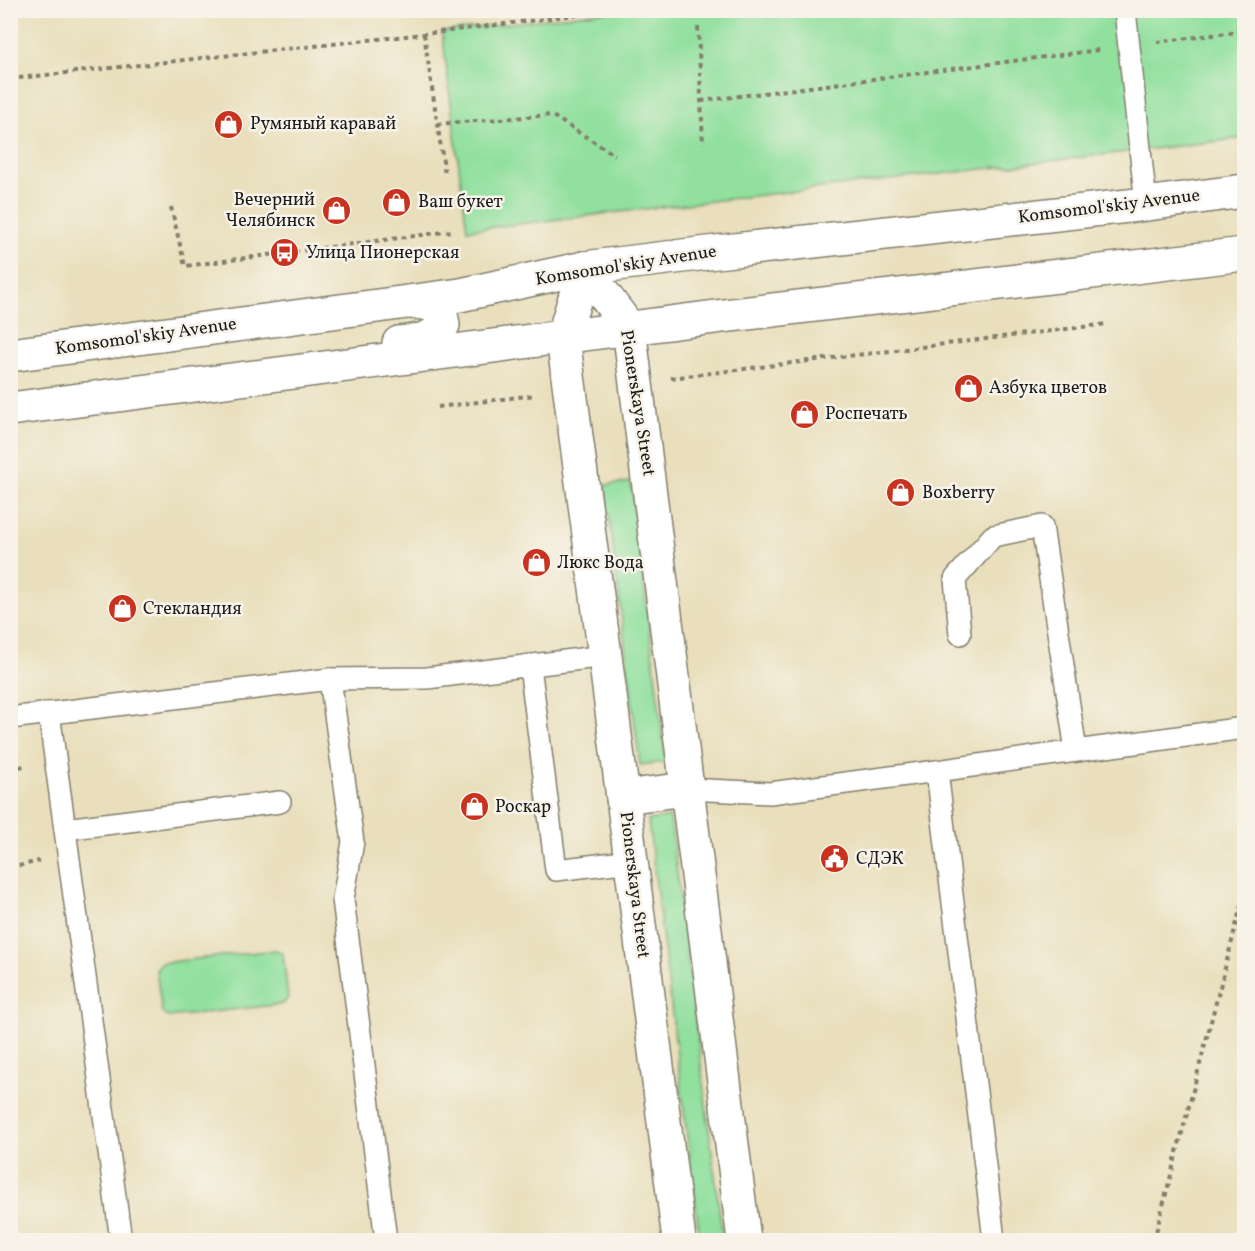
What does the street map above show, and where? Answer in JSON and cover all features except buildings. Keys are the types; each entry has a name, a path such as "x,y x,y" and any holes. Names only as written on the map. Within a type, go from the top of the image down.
{"main road":[{"name":"Komsomol'skiy Avenue","path":"10,356 460,295 584,268 1245,192"},
{"path":"10,409 629,328 1245,254"},
{"name":"Pionerskaya Street","path":"584,268 629,328 744,1240"},
{"name":"Pionerskaya Street","path":"584,268 563,338 680,1240"},
{"path":"291,373 356,347 423,340 438,333 443,325 441,312 433,305 411,302"},
{"path":"623,797 687,789"}],"lane":[{"path":"1125,10 1146,204"},
{"path":"960,634 955,579 993,536 1042,526 1076,750"},
{"path":"10,718 330,679 427,678 605,656"},
{"path":"530,666 556,870 631,861"},
{"path":"330,679 353,842 343,898 386,1240"},
{"path":"49,712 122,1240"},
{"path":"687,789 770,793 1245,728"},
{"path":"937,771 994,1240"},
{"path":"66,829 280,802"}],"path":[{"path":"10,79 424,34 617,10"},
{"path":"698,27 703,144"},
{"path":"701,101 1245,31"},
{"path":"424,34 445,175"},
{"path":"437,124 551,115 615,155"},
{"path":"171,207 185,266 452,231"},
{"path":"636,382 1107,324"},
{"path":"438,407 570,391"},
{"path":"1154,1240 1245,895"}],"green space":[{"path":"617,10 1244,11 1244,138 467,230 442,32"},
{"path":"631,482 666,762 640,765 605,485"},
{"path":"670,817 723,1240 700,1240 648,820"},
{"path":"276,950 283,954 288,998 283,1004 168,1017 162,1013 156,969 161,963"}],"place":[{"name":"Румяный каравай","path":"229,124"},
{"name":"Ваш букет","path":"397,202"},
{"name":"Вечерний Челябинск","path":"336,210"},
{"name":"Улица Пионерская","path":"285,253"},
{"name":"Азбука цветов","path":"968,388"},
{"name":"Роспечать","path":"804,414"},
{"name":"Boxberry","path":"901,493"},
{"name":"Люкс Вода","path":"536,563"},
{"name":"Стекландия","path":"122,609"},
{"name":"Роскар","path":"474,807"},
{"name":"СДЭК","path":"835,859"}]}
